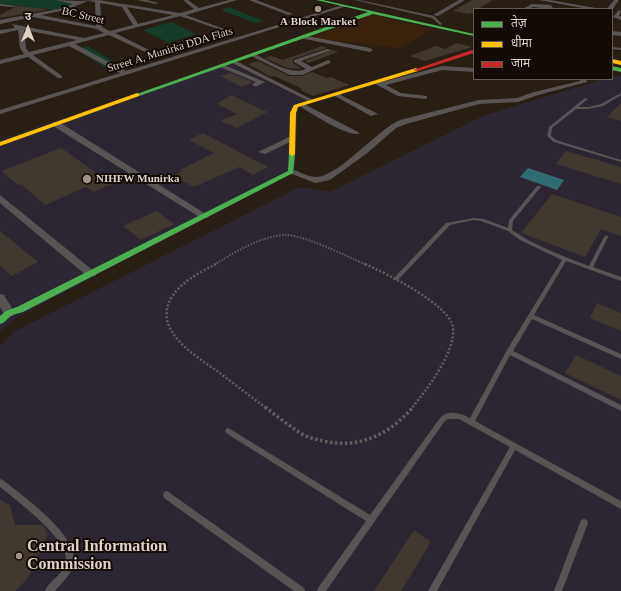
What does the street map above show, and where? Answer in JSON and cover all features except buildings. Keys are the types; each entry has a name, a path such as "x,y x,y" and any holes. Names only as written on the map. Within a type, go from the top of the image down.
{"street":[{"path":"58,0 81,3"},
{"path":"0,22 68,8 88,0 179,14 225,31"},
{"path":"139,0 160,4 164,6 166,12"},
{"path":"185,0 197,9"},
{"path":"0,62 235,0"},
{"path":"251,0 290,14"},
{"path":"318,0 473,35"},
{"path":"332,0 359,2 440,24 473,31"},
{"path":"436,15 463,0"},
{"path":"541,0 567,2 579,8"},
{"path":"611,8 617,0"},
{"path":"528,8 532,5 550,8 558,1"},
{"path":"97,2 99,28"},
{"path":"139,8 160,4"},
{"path":"0,5 14,6"},
{"path":"124,6 136,26"},
{"name":"Street A, Munirka DDA Flats","path":"0,112 345,6"},
{"path":"68,8 73,23"},
{"path":"0,144 373,12"},
{"path":"620,12 616,17 621,18"},
{"name":"BC Street","path":"32,15 99,28 149,52"},
{"path":"8,20 20,28 23,48 28,55 60,77"},
{"path":"0,32 20,28 87,39"},
{"path":"302,37 370,50"},
{"path":"70,44 126,74"},
{"path":"311,69 296,61 329,50"},
{"path":"377,84 473,51"},
{"path":"252,55 292,74 300,74 328,62"},
{"path":"453,59 473,65"},
{"path":"234,62 312,101"},
{"path":"222,66 262,82 255,86"},
{"path":"291,172 293,113 296,106 335,94 442,68 473,70"},
{"path":"0,321 9,313 20,310 291,172 308,178 321,180 332,175 394,126 403,122 478,102 518,100 536,93 584,82 583,80"},
{"path":"377,84 400,95 425,97"},
{"path":"335,94 374,114"},
{"path":"300,104 356,133"},
{"path":"56,124 204,216"},
{"path":"262,152 292,139"},
{"path":"0,198 91,274"},
{"path":"0,298 9,313"}],"lane":[{"path":"574,108 598,106 621,94"},
{"path":"586,99 550,128 548,132 551,139 621,161"},
{"path":"510,230 511,221 539,187"},
{"path":"396,279 448,224 474,219 482,220 510,230 522,239 565,259 621,279"},
{"path":"590,268 606,237"},
{"path":"471,422 509,352 565,259"},
{"path":"531,316 621,357"},
{"path":"509,352 621,408"},
{"path":"321,591 446,416 460,416 621,505"},
{"path":"228,431 371,520"},
{"path":"432,591 514,446"},
{"path":"0,482 64,539 71,559 67,569 50,591"},
{"path":"167,494 301,591"},
{"path":"558,591 584,523"}],"path":[{"path":"285,235 299,237 396,279 449,316 454,324 452,339 433,381 403,417 388,431 366,441 344,443 329,442 303,435 181,345 173,336 168,326 166,315 170,302 185,282 248,245 272,236 285,235"}],"shaded area":[{"path":"370,14 433,29 400,48 314,37"},
{"path":"228,62 311,103 298,107 295,169 14,319 0,331 0,140"},
{"path":"613,76 621,76 621,591 0,591 0,346 15,331 300,187 330,192 483,116 601,80 613,80"}],"green space":[{"path":"0,0 57,0 76,3 58,10 0,4"},
{"path":"229,7 263,21 255,23 221,10"},
{"path":"171,22 196,34 169,43 143,30"},
{"path":"87,46 118,64 106,68 76,49"}],"water":[{"path":"528,168 564,180 557,190 520,177"}],"traffic: fast":[{"path":"318,0 473,35"},
{"path":"137,95 373,12"},
{"path":"613,68 621,70"},
{"path":"0,321 9,313 20,310 291,172 292,154"}],"traffic: slow":[{"path":"613,61 621,63"},
{"path":"292,154 293,113 296,106 416,70"},
{"path":"0,144 137,95"}],"traffic: jam":[{"path":"416,70 473,51"}],"place":[{"name":"A Block Market","path":"318,9"},
{"name":"NIHFW Munirka","path":"87,179"},
{"name":"Central Information Commission","path":"19,556"}]}
